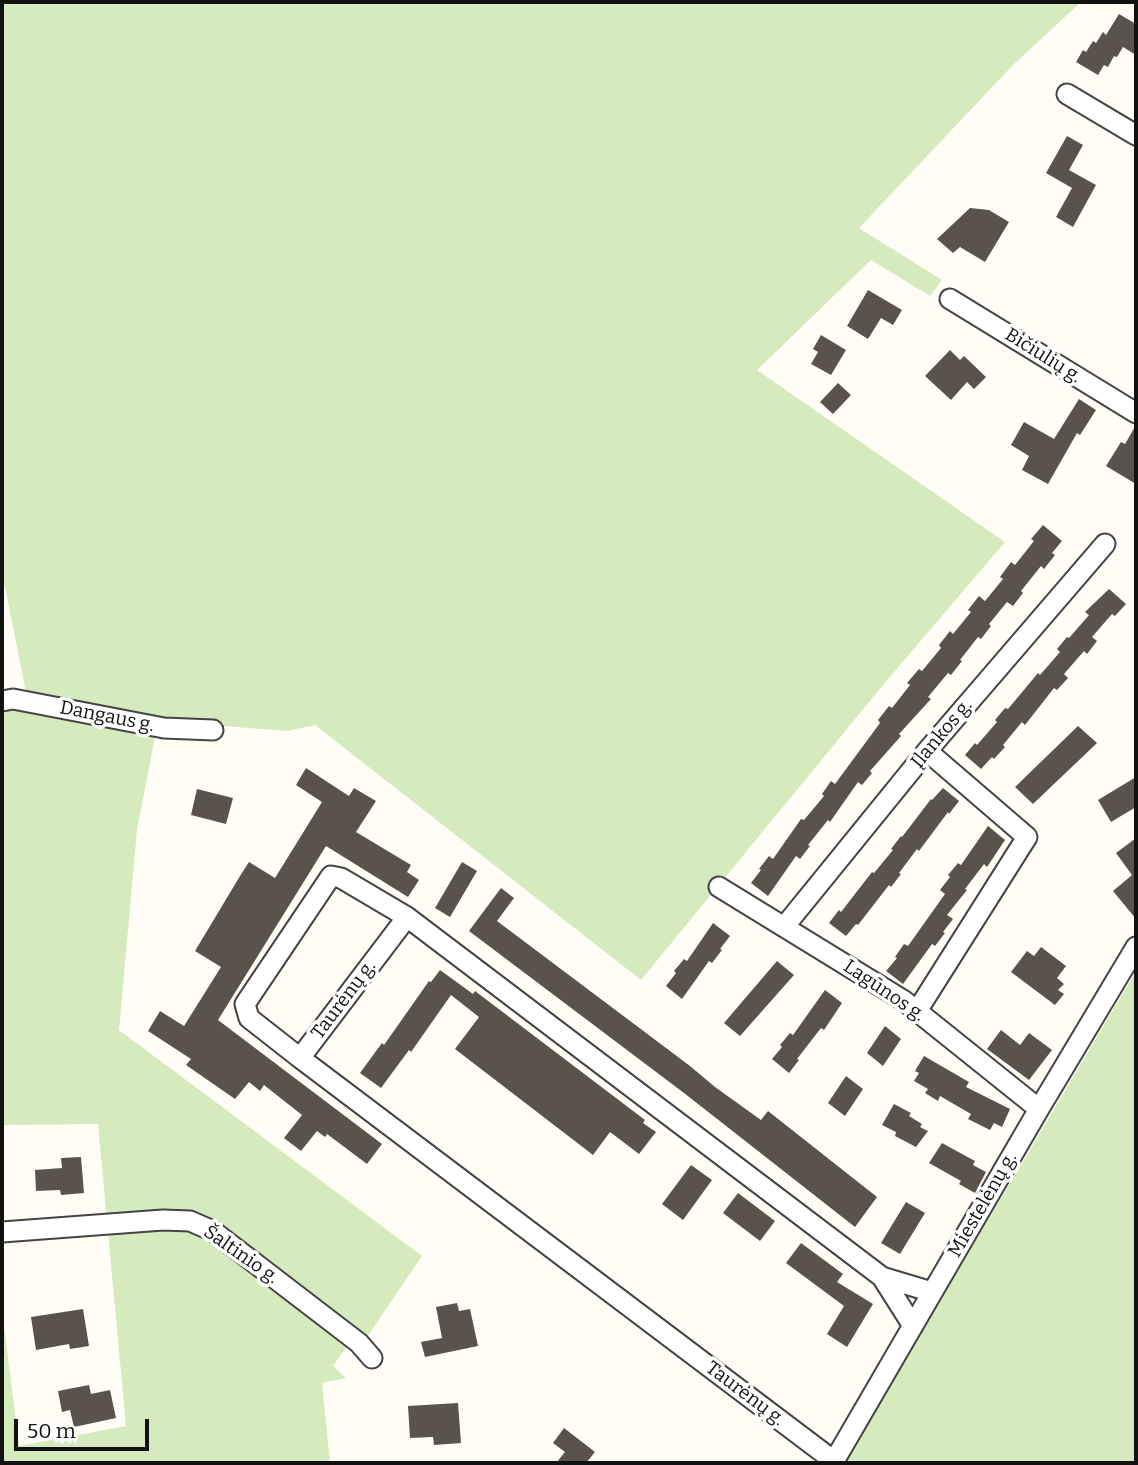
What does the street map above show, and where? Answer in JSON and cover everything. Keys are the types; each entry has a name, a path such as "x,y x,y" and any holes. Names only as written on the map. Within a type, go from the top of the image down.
{"street":[{"path":"1067,94 1136,135"},
{"name":"Bičiulių g.","path":"950,299 1136,413"},
{"name":"Įlankos g.","path":"784,927 927,751 1105,544"},
{"name":"Dangaus g.","path":"2,701 13,699 164,728 213,730"},
{"path":"917,1011 1027,837 927,751"},
{"path":"300,1058 249,1018 245,1004 331,876 341,878 407,918 882,1277 932,1292"},
{"name":"Lagūnos g.","path":"719,887 903,1000 1039,1110"},
{"name":"Taurėnų g.","path":"407,918 300,1058 834,1462"},
{"name":"Miestelėnų g.","path":"834,1462 1136,947"},
{"name":"Šaltinio g.","path":"2,1232 163,1220 190,1221 213,1231 359,1343 372,1358"},
{"path":"882,1277 913,1326"}],"green space":[{"path":"2,2 1081,2 1013,65 859,228 942,280 930,296 871,260 757,370 1005,542 883,685 641,980 315,725 287,731 158,721 137,830 119,1030 422,1256 367,1337 359,1330 333,1366 346,1378 322,1383 330,1463 2,1463 2,1254 3,1318 19,1446 126,1426 98,1124 2,1125 2,709 28,703 2,572"},
{"path":"1136,971 1136,1463 844,1463"}],"building":[{"path":"1119,14 1136,24 1136,55 1123,47 1108,67 1104,65 1098,75 1076,62 1083,50 1086,52 1093,41 1096,43 1103,32 1106,35"},
{"path":"1067,136 1083,145 1069,170 1096,185 1073,227 1056,217 1072,188 1046,173"},
{"path":"970,208 989,210 1009,222 985,262 960,247 953,253 937,239"},
{"path":"868,290 902,310 893,325 881,318 868,339 847,326"},
{"path":"821,335 846,350 831,375 811,364 818,352 813,349"},
{"path":"950,350 960,360 964,356 986,377 974,389 967,382 951,400 925,376"},
{"path":"838,383 851,395 833,414 820,402"},
{"path":"1079,399 1096,410 1080,435 1077,433 1048,484 1022,470 1029,456 1011,445 1024,422 1054,439"},
{"path":"1136,425 1136,484 1106,466 1121,442 1125,444"},
{"path":"1043,525 1062,541 1044,569 1041,566 1013,606 1007,602 981,639 978,637 951,675 948,673 928,697 931,699 899,734 901,736 870,771 872,773 862,785 858,782 800,859 796,856 768,896 751,883 769,856 773,859 801,819 804,820 824,796 822,794 831,781 835,784 880,723 878,720 889,706 892,708 910,685 907,683 919,669 922,671 941,648 939,645 950,631 953,634 971,612 968,610 979,596 985,601 1003,579 1000,577 1011,562 1015,565"},
{"path":"1109,589 1126,604 1115,616 1112,614 1092,637 1097,641 1087,654 1084,651 1064,674 1068,678 1057,690 1054,688 1025,725 1022,722 1003,745 1005,747 981,769 965,755 997,722 995,720 1005,708 1008,709 1060,652 1057,649 1089,615 1085,612"},
{"path":"1078,726 1097,743 1033,804 1015,787"},
{"path":"306,768 349,796 354,788 376,801 356,832 411,865 407,872 419,880 408,897 326,846 218,1020 382,1144 367,1164 327,1134 325,1137 317,1131 301,1151 284,1138 302,1115 264,1085 260,1091 249,1082 235,1099 186,1065 191,1059 148,1031 160,1011 184,1026 221,967 195,951 240,876 249,862 275,878 322,802 296,785"},
{"path":"1136,777 1136,807 1111,822 1098,800"},
{"path":"943,788 959,801 919,851 917,849 891,887 889,885 846,936 829,923 872,872 874,873 931,799"},
{"path":"197,789 233,798 226,824 191,815"},
{"path":"988,826 1005,840 987,867 984,864 947,915 953,919 943,932 945,933 935,946 932,944 903,984 886,971 904,944 908,946 945,894 940,890 950,877 948,875 958,863 961,865"},
{"path":"1136,838 1136,919 1113,891 1132,875 1116,853"},
{"path":"462,862 477,871 450,917 435,908"},
{"path":"501,888 514,898 497,921 715,1087 761,1120 768,1111 877,1197 855,1227 684,1093 469,931"},
{"path":"713,923 730,936 720,949 722,950 712,963 709,961 682,999 666,986 676,973 674,971 684,959 687,961"},
{"path":"1041,947 1066,966 1057,978 1064,984 1058,990 1064,994 1055,1005 1011,972 1027,951 1034,956"},
{"path":"777,961 794,975 740,1036 724,1023"},
{"path":"440,970 473,994 475,991 645,1120 643,1123 656,1132 639,1154 610,1132 593,1155 455,1049 479,1017 451,995 411,1052 409,1050 381,1088 360,1073"},
{"path":"825,990 842,1003 789,1073 772,1059 782,1047 780,1045 790,1033 793,1035"},
{"path":"885,1026 901,1039 883,1066 867,1053"},
{"path":"1001,1030 1020,1045 1029,1033 1052,1050 1029,1080 987,1049"},
{"path":"924,1056 969,1082 966,1087 1010,1109 1002,1127 994,1123 990,1130 968,1119 971,1114 940,1096 938,1101 925,1093 928,1089 914,1081 919,1073 915,1071"},
{"path":"846,1076 863,1089 845,1116 828,1103"},
{"path":"894,1104 911,1113 909,1116 928,1131 916,1147 895,1136 896,1132 882,1125"},
{"path":"942,1143 975,1161 973,1165 986,1172 975,1193 959,1184 961,1181 929,1163"},
{"path":"81,1157 84,1193 61,1195 60,1190 36,1191 35,1170 62,1168 61,1158"},
{"path":"691,1165 712,1180 683,1220 662,1204"},
{"path":"738,1193 775,1221 760,1241 723,1213"},
{"path":"906,1202 925,1213 900,1254 881,1243"},
{"path":"801,1243 843,1274 837,1282 873,1304 847,1347 827,1334 844,1306 786,1263"},
{"path":"457,1303 459,1311 470,1309 478,1346 425,1357 421,1342 442,1338 436,1307"},
{"path":"83,1309 89,1346 70,1349 69,1344 36,1350 31,1317"},
{"path":"89,1385 91,1394 110,1390 116,1418 74,1427 70,1410 62,1412 58,1391"},
{"path":"458,1403 461,1443 434,1445 433,1437 410,1438 408,1406"},
{"path":"564,1428 595,1452 586,1463 556,1463 565,1452 553,1443"}]}
